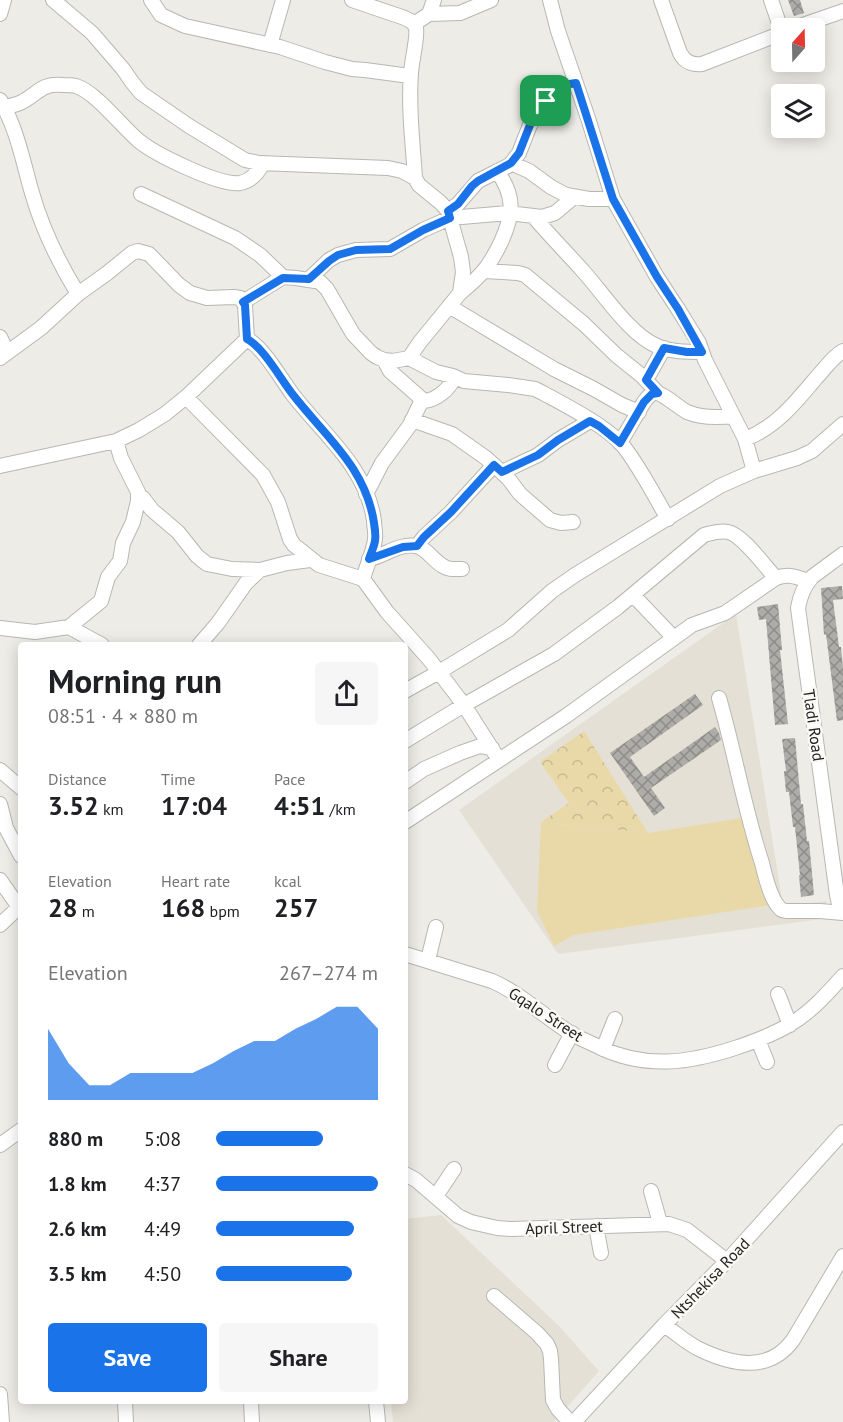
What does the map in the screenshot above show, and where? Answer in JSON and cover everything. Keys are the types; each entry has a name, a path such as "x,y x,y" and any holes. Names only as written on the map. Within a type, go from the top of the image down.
{"street":[{"path":"0,14 4,0"},
{"path":"53,0 92,33 141,93 172,116 240,157 251,162 263,163 388,168 402,171 415,178"},
{"path":"151,0 161,15 184,26 270,45 352,69 410,76"},
{"path":"270,45 283,0"},
{"path":"352,0 391,13 414,24 416,31 410,76 415,178 419,185 441,203 449,215 461,256 463,272 460,292"},
{"path":"429,14 434,0"},
{"path":"414,24 429,14 460,13 491,0"},
{"path":"550,0 613,199 702,352 745,439 754,471"},
{"path":"661,0 683,58 693,64 702,64 771,37"},
{"path":"771,0 777,18"},
{"path":"821,18 843,10"},
{"path":"309,279 338,255 356,250 390,249 449,215 472,186 511,163 519,153 530,125 552,92 564,85 576,83"},
{"path":"78,294 62,267 32,195 21,153 2,104 15,105 51,84 77,87 93,97 145,146 209,177 224,182 240,183 253,177 263,163"},
{"path":"511,163 533,174 561,193 589,199 613,199"},
{"path":"409,358 460,292 484,271 494,257 510,222 511,213 505,184 497,171"},
{"path":"141,194 235,238 260,255 283,278"},
{"path":"449,215 511,213 542,217 555,213 574,196"},
{"path":"534,217 614,309 646,340 664,348 702,352"},
{"path":"0,337 4,355 41,328 78,294 132,253 138,251 149,254 190,293 207,298 240,298 245,305 247,339 165,414 116,441 0,466"},
{"path":"484,271 525,275 584,324 658,393 678,407 707,417 733,416"},
{"path":"243,302 283,278 309,279 320,282 327,289 353,334 371,353 384,360 409,358 436,372 468,382 535,389 599,426 620,443 638,467 668,519"},
{"path":"449,306 554,369 639,412"},
{"path":"247,339 261,351 295,397 341,450 358,476 372,511 376,533 363,579"},
{"path":"646,380 664,348"},
{"path":"745,439 756,435 786,413 828,364 843,351"},
{"path":"384,360 390,371 422,400 428,401 442,393 455,377"},
{"path":"620,443 644,402 648,397 658,393"},
{"path":"186,397 263,475 278,502 291,542 310,560 323,567 363,579 387,612 429,659 464,705 499,760"},
{"path":"366,494 382,463 412,420 422,400"},
{"path":"412,420 452,434 498,468 520,494 550,519 561,523 573,522"},
{"path":"417,546 498,468 538,455 590,421"},
{"path":"408,689 508,630 552,591 575,575 720,486 754,471 812,451 843,424"},
{"path":"0,628 35,632 69,627 101,601 108,577 120,561 123,543 137,508 138,492 121,458 116,441"},
{"path":"143,498 152,510 178,532 197,556 210,565 260,570 310,560"},
{"path":"408,739 554,654 633,595 700,538 717,531 729,532 736,536 776,578"},
{"path":"369,559 403,547 417,546 442,566 462,570"},
{"path":"408,820 566,716 696,623 725,613 776,578 792,575 808,581 843,554"},
{"path":"202,642 246,583 260,570"},
{"name":"Tladi Road","path":"808,581 802,593 798,614 837,895 843,913"},
{"path":"633,595 674,638"},
{"path":"69,627 96,642"},
{"path":"719,698 755,843 778,906 786,911 843,913"},
{"path":"408,780 424,769 460,753 480,746 492,748"},
{"path":"0,770 18,785"},
{"path":"0,804 6,828 18,850"},
{"path":"0,880 18,902 0,925"},
{"path":"428,960 436,927"},
{"name":"Gqalo Street","path":"408,955 505,987 572,1033 603,1049 634,1058 657,1061 679,1061 718,1053 758,1040 790,1025 813,1008 843,976"},
{"path":"778,994 790,1025"},
{"path":"603,1049 615,1018"},
{"path":"555,1065 572,1033"},
{"path":"758,1040 767,1062"},
{"path":"0,1145 18,1132"},
{"name":"Ntshekisa Road","path":"572,1422 840,1140"},
{"path":"436,1196 454,1169"},
{"name":"April Street","path":"408,1176 458,1216 484,1226 512,1229 660,1223 687,1230 727,1261"},
{"path":"651,1191 660,1223"},
{"path":"596,1226 601,1253"},
{"path":"664,1325 699,1349 722,1357 746,1363 771,1359 787,1349 794,1340 843,1256"},
{"path":"494,1296 547,1344 551,1359 553,1400 558,1409 572,1422"},
{"path":"0,1394 2,1422"},
{"path":"125,1404 126,1422"},
{"path":"251,1404 252,1422"},
{"path":"376,1404 378,1422"}],"shaded area":[{"path":"736,614 783,906 826,901 829,918 558,954 459,810"},
{"path":"441,1215 559,1326 599,1371 554,1422 393,1422 391,1404 408,1404 408,1219"}],"green space":[{"path":"584,731 648,833 541,822 569,803 540,762"},
{"path":"742,818 770,905 574,935 554,946 537,911 541,822 648,833"}],"building":[{"path":"788,0 800,0 804,13 794,16"},
{"path":"842,586 843,599 833,600 843,668 843,720 837,721 826,634 824,635 821,588"},
{"path":"778,604 782,650 780,650 788,724 775,725 766,619 759,620 757,607"},
{"path":"695,694 703,705 630,757 644,777 715,727 719,733 721,740 651,788 665,808 654,816 610,753"},
{"path":"795,738 801,804 803,804 807,841 809,841 814,895 801,897 795,827 793,827 789,792 786,792 782,739"}],"route":[{"path":"576,83 613,199 657,277 699,343 702,352 664,348 646,380 658,393 652,394 644,402 620,443 590,421 538,455 502,472 494,465 417,546 403,547 369,559 376,533 372,511 358,476 348,459 295,397 261,351 247,339 243,302 283,278 309,279 338,255 356,250 394,248 423,230 450,218 448,211 458,204 472,186 513,162 530,125 546,101 558,87 576,83"}]}
